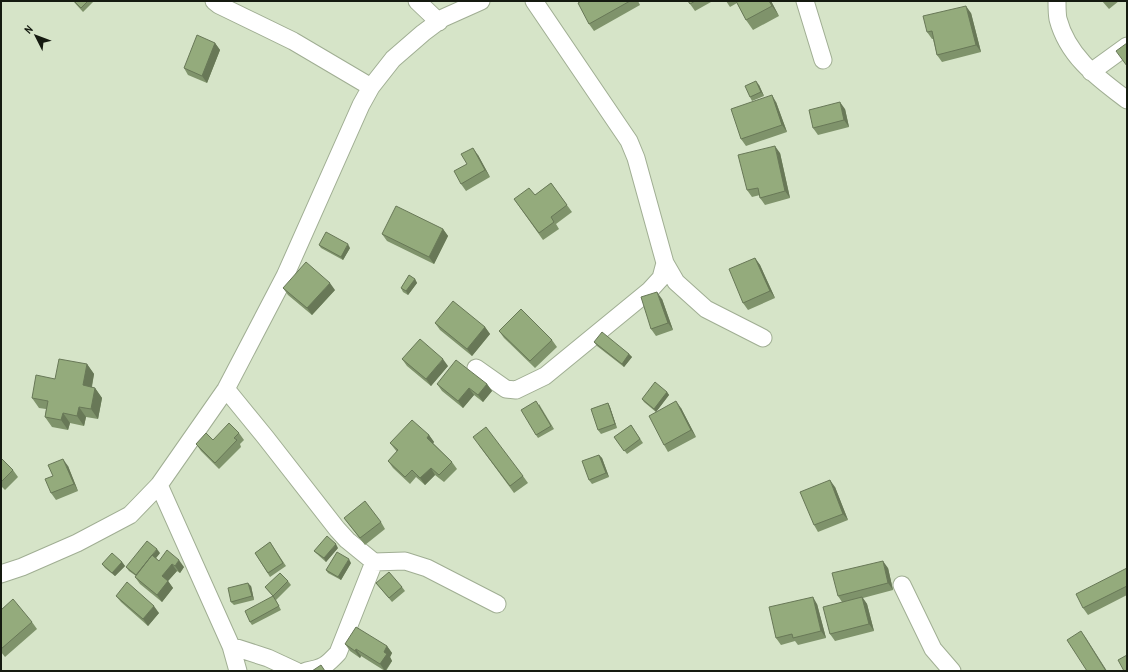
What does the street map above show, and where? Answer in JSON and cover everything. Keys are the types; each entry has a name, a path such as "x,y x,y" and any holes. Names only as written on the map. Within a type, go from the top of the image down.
{"street":[{"path":"214,1 219,5 293,41 371,87"},
{"path":"417,1 438,22"},
{"path":"1,574 22,567 77,543 130,515 159,486 226,389 285,276 361,104 371,87 393,59 423,33 443,18 481,1"},
{"path":"534,1 630,141 665,263 676,282 706,309 763,338"},
{"path":"805,1 823,60"},
{"path":"1057,1 1058,19 1070,47 1091,72 1127,100"},
{"path":"1091,72 1127,46"},
{"path":"476,368 506,389 516,390 545,376 650,290 661,278 665,263"},
{"path":"226,389 337,529 347,540 374,562 405,562 428,568 497,604"},
{"path":"159,486 230,646 238,671"},
{"path":"306,671 320,669 330,662 338,653 374,562"},
{"path":"902,585 933,649 952,671"},
{"path":"230,646 268,658 296,671"}],"building":[{"path":"74,1 88,1 81,8"},
{"path":"581,1 630,1 589,24 578,3"},
{"path":"688,1 695,1 690,4"},
{"path":"736,1 769,1 772,6 746,20"},
{"path":"966,6 976,45 937,55 932,31 927,32 923,16"},
{"path":"197,35 215,43 202,76 184,68"},
{"path":"1127,43 1127,66 1116,51"},
{"path":"756,81 761,92 750,97 745,86"},
{"path":"772,95 782,125 741,139 731,109"},
{"path":"840,102 844,120 813,128 809,110"},
{"path":"775,146 785,191 760,198 758,188 747,190 738,155"},
{"path":"473,148 485,170 461,184 454,171 467,164 461,154"},
{"path":"551,183 567,205 551,217 554,222 539,233 514,199 529,188 535,195"},
{"path":"396,206 443,229 429,257 382,234"},
{"path":"326,232 348,244 341,257 319,245"},
{"path":"755,258 770,291 743,303 729,269"},
{"path":"306,262 330,283 307,308 283,288"},
{"path":"409,275 415,279 406,291 401,288"},
{"path":"657,292 668,323 651,329 641,297"},
{"path":"453,301 485,327 467,349 435,323"},
{"path":"521,309 552,340 530,361 499,331"},
{"path":"602,332 629,354 622,364 594,342"},
{"path":"420,339 443,359 426,379 402,359"},
{"path":"59,359 87,364 83,385 95,388 91,409 79,407 77,416 63,413 61,420 45,417 48,401 32,398 36,375 55,379"},
{"path":"456,360 487,384 478,395 469,388 458,401 437,384"},
{"path":"655,382 667,392 654,409 642,399"},
{"path":"536,401 551,426 536,435 521,410"},
{"path":"676,401 691,430 664,445 649,416"},
{"path":"608,403 615,424 598,430 591,409"},
{"path":"412,420 429,435 427,438 452,462 439,475 431,468 420,478 412,470 405,477 388,461 398,450 390,443"},
{"path":"229,423 239,433 234,438 237,440 215,463 196,444 206,433 213,440"},
{"path":"631,425 640,439 624,451 614,437"},
{"path":"486,427 523,476 510,486 473,437"},
{"path":"599,455 606,473 589,480 582,461"},
{"path":"1,458 13,470 1,482"},
{"path":"63,459 74,484 51,493 45,479 53,476 48,465"},
{"path":"830,480 843,514 814,525 800,492"},
{"path":"365,501 381,522 360,538 344,518"},
{"path":"327,536 336,544 324,558 314,551"},
{"path":"147,541 157,549 136,575 126,567"},
{"path":"270,542 283,563 268,573 255,553"},
{"path":"167,550 179,560 175,566 172,564 162,576 168,581 157,595 135,577 152,555 159,561"},
{"path":"337,552 349,559 338,577 326,570"},
{"path":"112,553 122,562 112,573 102,564"},
{"path":"883,561 888,583 838,596 832,573"},
{"path":"1127,568 1127,586 1083,608 1076,594"},
{"path":"389,572 402,587 389,598 376,583"},
{"path":"280,573 288,581 273,596 265,587"},
{"path":"127,582 154,606 143,619 116,596"},
{"path":"248,583 252,596 231,602 228,588"},
{"path":"273,596 279,606 250,622 245,611"},
{"path":"813,597 821,631 793,638 792,634 776,638 769,607"},
{"path":"862,597 869,624 830,634 823,607"},
{"path":"13,599 32,622 1,649 1,610"},
{"path":"356,627 387,646 384,652 387,654 380,664 345,644"},
{"path":"1081,631 1106,671 1087,671 1067,640"},
{"path":"1127,655 1127,671 1124,671 1118,660"},
{"path":"321,665 325,671 312,671"}]}
